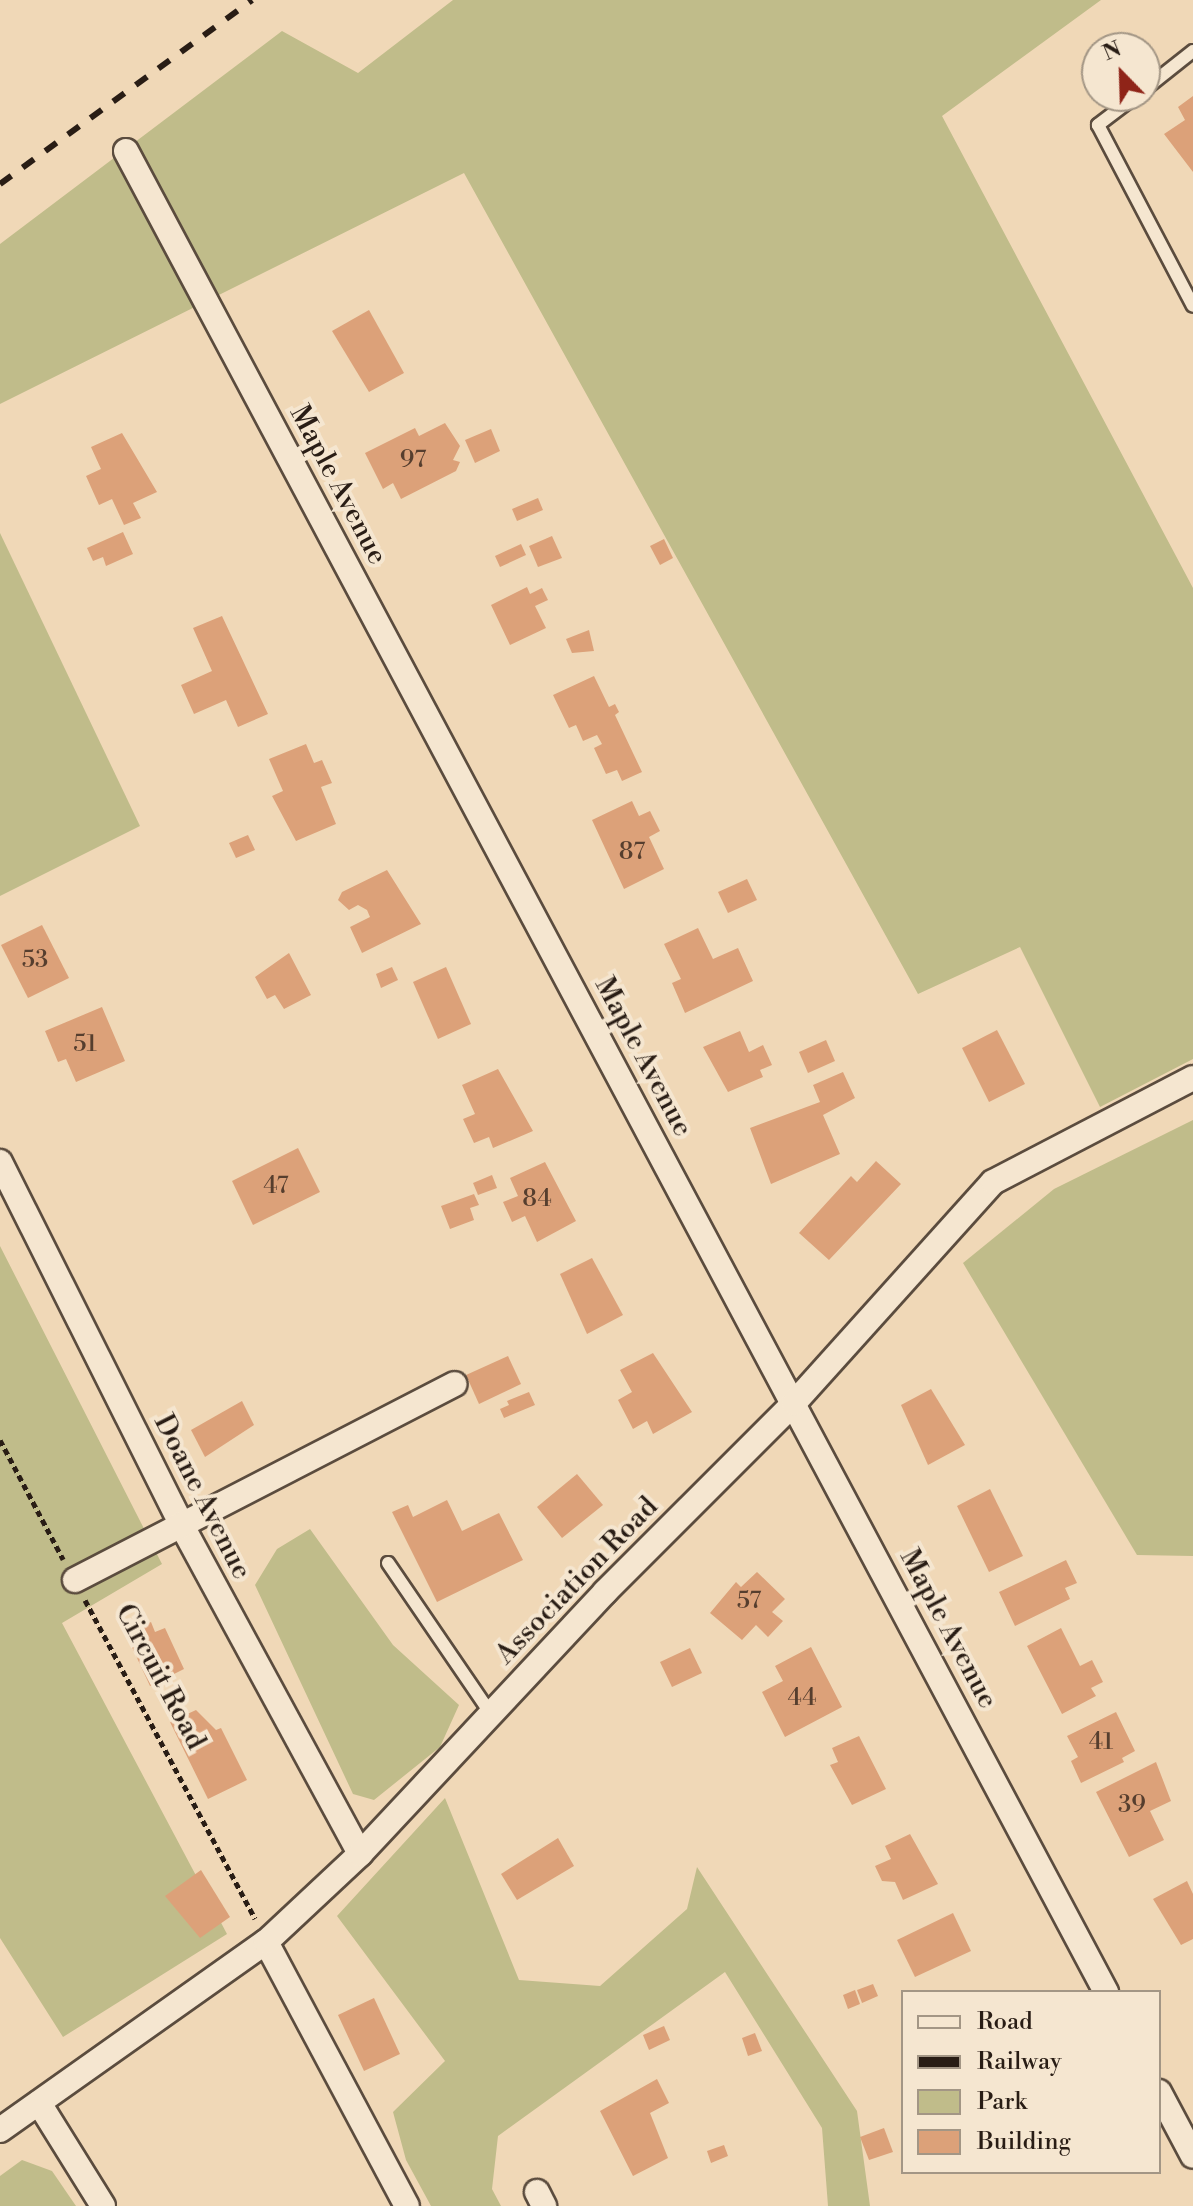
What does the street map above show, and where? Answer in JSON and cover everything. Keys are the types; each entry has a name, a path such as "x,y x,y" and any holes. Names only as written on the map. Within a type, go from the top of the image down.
{"street":[{"name":"Maple Avenue","path":"126,151 1105,1990"},
{"name":"Association Road","path":"0,2130 266,1942 360,1854 491,1714 794,1403 993,1182 1193,1078"},
{"name":"Doane Avenue","path":"0,1162 181,1524 360,1854"},
{"path":"75,1580 454,1384"},
{"path":"266,1942 407,2206"},
{"path":"1161,2096 1193,2156"},
{"path":"39,2103 103,2206"}],"lane":[{"path":"1161,76 1193,51"},
{"path":"1115,112 1098,125 1193,306"},
{"path":"388,1563 491,1714"}],"path":[{"name":"Circuit Road","path":"0,1440 266,1942"}],"green space":[{"path":"453,0 1101,0 942,116 1193,588 1193,1059 1100,1107 1020,947 918,994 464,173 0,404 0,244 282,31 358,73"},
{"path":"0,533 140,826 0,896"},
{"path":"1193,1120 1193,1556 1137,1555 963,1263 1054,1189"},
{"path":"0,1246 162,1564 62,1623 227,1934 63,2037 0,1938"},
{"path":"310,1529 393,1645 459,1705 440,1747 374,1800 353,1794 255,1585 277,1549"},
{"path":"445,1798 519,1980 600,1986 687,1909 697,1867 857,2111 870,2206 828,2206 822,2128 725,1972 498,2136 492,2189 501,2206 431,2206 406,2160 393,2112 445,2061 337,1916"},
{"path":"22,2160 52,2171 76,2206 0,2206 0,2176"}],"building":[{"path":"1193,96 1193,172 1164,134 1185,120 1178,107"},
{"path":"369,310 404,373 369,392 332,331"},
{"path":"445,423 460,446 453,460 460,462 456,471 401,499 393,483 383,489 365,453 415,428 419,436"},
{"path":"491,429 500,451 475,463 465,440"},
{"path":"122,433 157,492 133,503 141,518 124,525 112,499 99,505 86,476 101,469 91,447"},
{"path":"538,498 543,510 517,521 512,509"},
{"path":"123,532 133,554 106,566 103,557 93,561 87,548"},
{"path":"552,536 562,558 538,567 529,546"},
{"path":"664,539 673,558 660,565 650,546"},
{"path":"521,544 526,555 500,567 495,556"},
{"path":"527,587 530,594 542,588 548,600 535,606 546,628 510,645 491,605"},
{"path":"222,616 268,714 238,727 226,700 194,714 181,685 212,671 193,628"},
{"path":"589,630 594,651 572,653 566,639"},
{"path":"594,676 609,707 615,704 619,712 615,715 642,772 622,781 617,770 606,774 594,748 602,744 597,735 583,741 576,725 569,728 553,695"},
{"path":"306,744 314,763 322,760 332,783 321,787 336,824 296,841 272,796 283,791 269,759"},
{"path":"632,801 639,816 650,811 660,831 649,837 664,869 624,889 592,820"},
{"path":"248,835 255,850 236,858 229,843"},
{"path":"387,870 421,924 362,953 350,927 370,917 367,910 358,905 349,910 338,900 342,892"},
{"path":"747,879 757,900 728,913 718,892"},
{"path":"42,925 69,978 28,998 1,945"},
{"path":"698,928 713,959 738,948 753,981 685,1013 672,983 681,979 664,944"},
{"path":"289,953 311,995 284,1009 275,995 267,999 255,977"},
{"path":"392,967 398,980 381,988 376,974"},
{"path":"446,967 471,1024 438,1039 413,982"},
{"path":"102,1007 125,1061 76,1082 66,1059 58,1062 45,1031"},
{"path":"997,1030 1025,1084 989,1102 962,1048"},
{"path":"740,1031 749,1052 763,1045 772,1065 760,1070 763,1077 728,1092 703,1047"},
{"path":"826,1040 835,1061 808,1073 799,1052"},
{"path":"498,1069 533,1131 493,1148 489,1137 474,1143 463,1119 475,1114 462,1085"},
{"path":"843,1072 855,1098 823,1115 840,1154 771,1184 750,1128 820,1102 813,1085"},
{"path":"298,1148 320,1192 253,1225 232,1181"},
{"path":"876,1161 901,1184 829,1260 799,1233 851,1176 857,1182"},
{"path":"545,1162 576,1221 537,1242 525,1216 512,1222 503,1202 518,1196 510,1178"},
{"path":"492,1175 497,1188 478,1195 473,1183"},
{"path":"474,1194 479,1205 470,1208 474,1220 450,1229 441,1206"},
{"path":"592,1258 623,1315 587,1334 560,1274"},
{"path":"653,1353 692,1412 653,1434 647,1421 633,1429 618,1400 632,1392 620,1370"},
{"path":"508,1356 521,1384 479,1404 466,1375"},
{"path":"931,1389 965,1445 928,1465 901,1405"},
{"path":"529,1392 535,1405 504,1418 500,1409 509,1405 507,1401"},
{"path":"242,1401 254,1425 205,1457 191,1430"},
{"path":"577,1474 603,1505 562,1538 537,1507"},
{"path":"990,1489 1023,1556 989,1572 957,1506"},
{"path":"447,1500 462,1531 499,1513 523,1560 437,1602 392,1512 408,1505 413,1517"},
{"path":"1066,1560 1077,1583 1065,1588 1070,1599 1015,1626 999,1592"},
{"path":"757,1572 785,1599 772,1612 783,1621 768,1637 756,1625 742,1640 710,1613 736,1582 741,1587"},
{"path":"151,1622 155,1632 165,1628 184,1669 150,1686 131,1645 136,1643 131,1631"},
{"path":"1061,1628 1080,1666 1092,1660 1103,1682 1091,1688 1096,1696 1062,1714 1027,1646"},
{"path":"811,1647 842,1707 785,1737 762,1692 783,1681 775,1666"},
{"path":"690,1648 702,1673 672,1687 660,1662"},
{"path":"196,1710 216,1730 221,1728 247,1780 208,1799 170,1722"},
{"path":"1116,1712 1135,1751 1122,1758 1124,1762 1081,1783 1071,1761 1078,1757 1067,1736"},
{"path":"859,1736 886,1789 852,1805 830,1765 838,1762 832,1748"},
{"path":"1156,1762 1171,1801 1150,1811 1164,1840 1129,1857 1096,1792"},
{"path":"910,1834 938,1884 903,1900 895,1882 882,1881 875,1866 891,1859 885,1846"},
{"path":"558,1838 574,1866 517,1900 501,1874"},
{"path":"201,1870 230,1917 200,1938 165,1896"},
{"path":"1187,1881 1193,1894 1193,1939 1181,1945 1153,1899"},
{"path":"953,1913 971,1951 915,1977 897,1940"},
{"path":"873,1984 878,1996 862,2003 857,1990"},
{"path":"855,1990 860,2004 848,2009 843,1995"},
{"path":"374,1998 400,2054 364,2071 338,2015"},
{"path":"664,2026 670,2040 649,2050 643,2035"},
{"path":"755,2033 762,2051 748,2056 742,2038"},
{"path":"657,2079 669,2103 650,2113 668,2158 633,2176 600,2111"},
{"path":"884,2128 893,2152 869,2160 860,2137"},
{"path":"724,2145 728,2156 711,2163 707,2151"}],"railway":[{"path":"0,184 252,0"}]}
